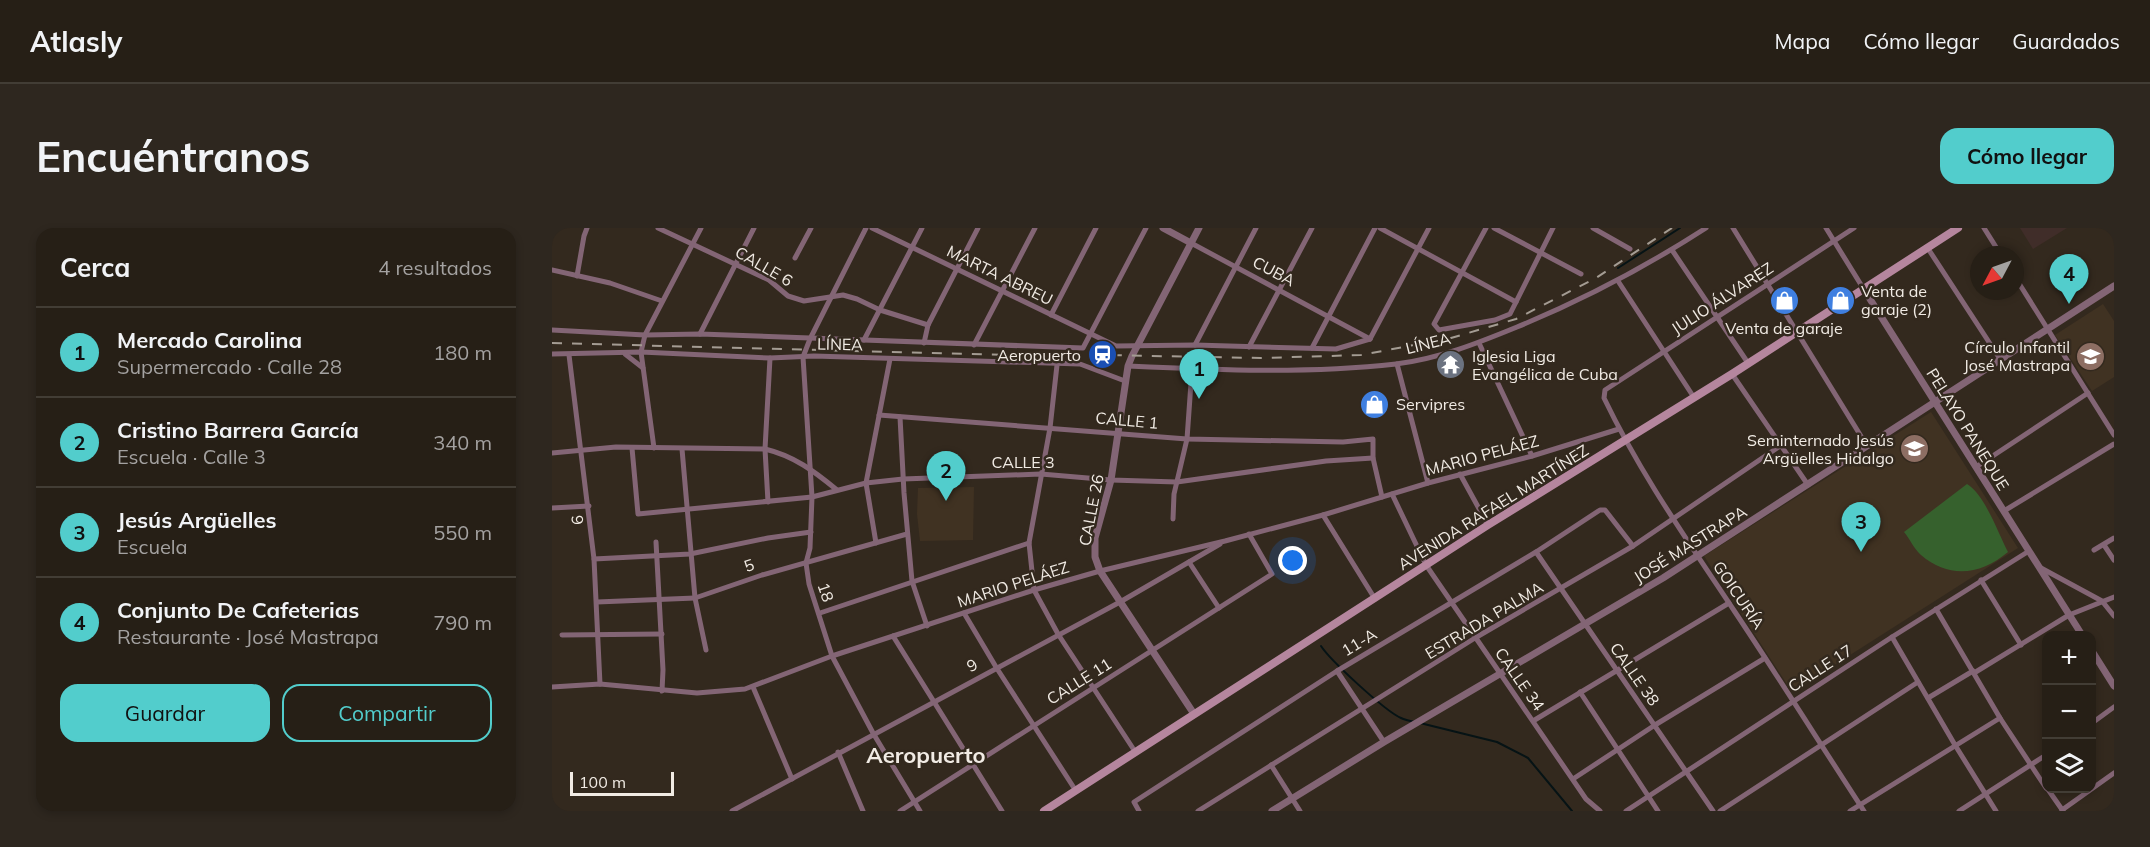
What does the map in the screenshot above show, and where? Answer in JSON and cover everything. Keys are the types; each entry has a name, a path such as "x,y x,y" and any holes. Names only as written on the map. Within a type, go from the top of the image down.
{"main road":[{"name":"AVENIDA RAFAEL MARTÍNEZ","path":"1044,811 1426,564 1693,396 1732,374 1958,228"}],"street":[{"path":"577,276 587,228"},
{"name":"CALLE 6","path":"658,228 769,280 788,296 804,301 843,295 880,310 928,325"},
{"path":"654,448 640,352 645,335 701,228"},
{"path":"700,334 754,228"},
{"path":"795,258 811,228"},
{"path":"803,357 829,298 866,228"},
{"name":"MARTA ABREU","path":"872,228 1116,346 1137,345"},
{"path":"864,340 922,228"},
{"path":"924,343 928,325 978,228"},
{"path":"974,345 1035,228"},
{"path":"1051,315 1095,228"},
{"path":"1091,333 1146,228"},
{"name":"CUBA","path":"1163,228 1370,339"},
{"name":"CALLE 26","path":"1194,714 1100,571 1095,557 1095,538 1111,480 1128,366 1199,228"},
{"path":"1195,345 1257,228"},
{"path":"1249,347 1312,228"},
{"path":"1312,348 1375,228"},
{"path":"1380,228 1516,303 1553,228"},
{"path":"1137,345 1336,349 1370,339 1429,228"},
{"path":"1462,273 1486,228"},
{"path":"1494,228 1581,274"},
{"path":"1593,228 1630,249"},
{"path":"1605,234 1608,228"},
{"name":"LÍNEA","path":"1128,366 1283,370 1397,364 1449,352 1479,343 1546,315 1618,281 1706,228"},
{"path":"1733,228 1866,446"},
{"name":"PELAYO PANEQUE","path":"1826,228 2079,631"},
{"name":"JULIO ÁLVAREZ","path":"1605,390 1854,228"},
{"path":"1984,228 1995,246"},
{"path":"1927,247 2000,360"},
{"path":"1672,250 1748,363"},
{"path":"552,270 610,283 662,301"},
{"name":"LÍNEA","path":"1462,273 1434,324 1439,330 1496,320 1510,314 1516,303"},
{"path":"1618,281 1693,396"},
{"name":"JOSÉ MASTRAPA","path":"1272,811 1697,557 2114,286"},
{"path":"2024,291 2114,435"},
{"name":"LÍNEA","path":"552,330 645,335 700,334 1083,348 1091,333"},
{"path":"1479,343 1532,456"},
{"name":"LÍNEA","path":"552,354 640,352 770,358 1080,364 1125,381"},
{"path":"625,353 643,368"},
{"name":"6","path":"569,355 594,559 600,684"},
{"name":"18","path":"803,357 812,497 812,532 806,563 809,584 832,656 873,733 920,811"},
{"path":"768,502 765,449 770,358"},
{"path":"876,543 866,483 890,359"},
{"path":"1397,364 1428,483"},
{"path":"1057,365 1050,428 1029,543 1034,590 1058,634 1136,753"},
{"path":"1173,519 1174,494 1187,439 1192,369"},
{"path":"1732,374 1808,485"},
{"name":"GOICURÍA","path":"1605,390 1604,398 1624,440 1672,521 1729,603 1864,811"},
{"path":"1976,467 2088,393"},
{"name":"CALLE 1","path":"879,415 1187,439 1343,442 1373,439 1373,458"},
{"path":"900,417 912,581 927,626"},
{"name":"MARIO PELÁEZ","path":"552,687 600,684 697,693 753,687 832,656 1034,590 1100,571 1323,515 1619,429"},
{"path":"2004,511 2114,444"},
{"name":"ESTRADA PALMA","path":"1198,811 1475,638 1562,590 1633,546 1780,446"},
{"path":"552,453 632,448 765,449 785,454 810,468 837,490"},
{"name":"CALLE 3","path":"632,448 638,514 812,497 866,483 903,479 1041,474 1111,480 1177,482 1326,461 1373,458"},
{"path":"682,449 695,598 706,650"},
{"path":"1373,458 1382,497"},
{"path":"1460,474 1488,525"},
{"name":"CALLE 34","path":"1392,494 1426,564 1451,603 1586,799 1599,811"},
{"path":"552,508 589,506"},
{"name":"11-A","path":"1139,811 1134,802 1337,671 1536,552 1600,510 1605,510 1633,546"},
{"path":"1323,515 1374,598"},
{"path":"594,559 690,554 768,538 812,532"},
{"name":"5","path":"597,602 695,598 762,575 907,534"},
{"name":"CALLE 11","path":"900,811 1094,686 1153,652 1272,574 1249,534"},
{"path":"2094,550 2114,538"},
{"name":"9","path":"732,811 873,733 1120,602 1226,541"},
{"path":"656,542 662,634 662,691"},
{"path":"819,613 1029,543"},
{"path":"2104,545 2114,560"},
{"name":"CALLE 17","path":"1626,811 1936,609 2030,551"},
{"name":"CALLE 38","path":"1536,552 1713,811"},
{"path":"1188,562 1219,609"},
{"path":"2040,568 2102,601 2114,616"},
{"path":"1982,580 2022,645"},
{"path":"1928,698 2022,645 2069,615 2114,597"},
{"path":"1533,721 1729,603"},
{"path":"1936,609 2000,718 2042,781"},
{"path":"964,613 996,668 1076,791"},
{"path":"562,634 662,634"},
{"path":"893,636 1002,811"},
{"path":"1892,638 1954,745 1996,811"},
{"path":"1573,779 1655,725 1765,658"},
{"path":"2096,658 2113,682"},
{"path":"1337,671 1384,742"},
{"path":"1720,811 1918,682"},
{"path":"753,687 792,779"},
{"path":"1580,692 1658,811"},
{"path":"2096,720 2114,707"},
{"path":"1850,811 2000,718"},
{"path":"838,752 863,811"},
{"path":"1959,811 2042,758"},
{"path":"1271,765 1300,811"},
{"path":"2050,793 2062,810 2113,775"}],"shaded area":[{"path":"2020,228 2067,228 2033,249"},
{"name":"Círculo Infantil José Mastrapa","path":"2103,304 2114,321 2114,377 2092,391 2055,335"},
{"path":"1931,412 2018,548 1792,692 1704,556"},
{"path":"974,487 973,540 920,541 917,514 918,488"}],"green space":[{"path":"1967,484 1974,489 1985,505 2008,552 1987,566 1954,571 1932,563 1921,555 1904,532"}],"waterway":[{"path":"1618,268 1680,228"},
{"path":"1321,646 1346,673 1383,706 1401,718 1415,722"},
{"path":"1420,723 1497,742 1528,758 1572,811"}],"railway":[{"path":"552,343 1045,356 1261,358 1361,355 1451,338 1516,319 1596,278 1672,228"}],"place":[{"name":"Venta de garaje","path":"1784,300"},
{"name":"Venta de garaje (2)","path":"1840,300"},
{"name":"Conjunto De Cafeterias","path":"2069,304"},
{"name":"Aeropuerto","path":"1102,355"},
{"name":"Círculo Infantil José Mastrapa","path":"2091,356"},
{"name":"Iglesia Liga Evangélica de Cuba","path":"1451,365"},
{"name":"Mercado Carolina","path":"1199,399"},
{"name":"Servipres","path":"1375,404"},
{"name":"Seminternado Jesús Argüelles Hidalgo","path":"1915,449"},
{"name":"Cristino Barrera García","path":"946,501"},
{"name":"Jesús Argüelles","path":"1861,552"}],"district":[{"name":"Aeropuerto","path":"926,755"}]}
